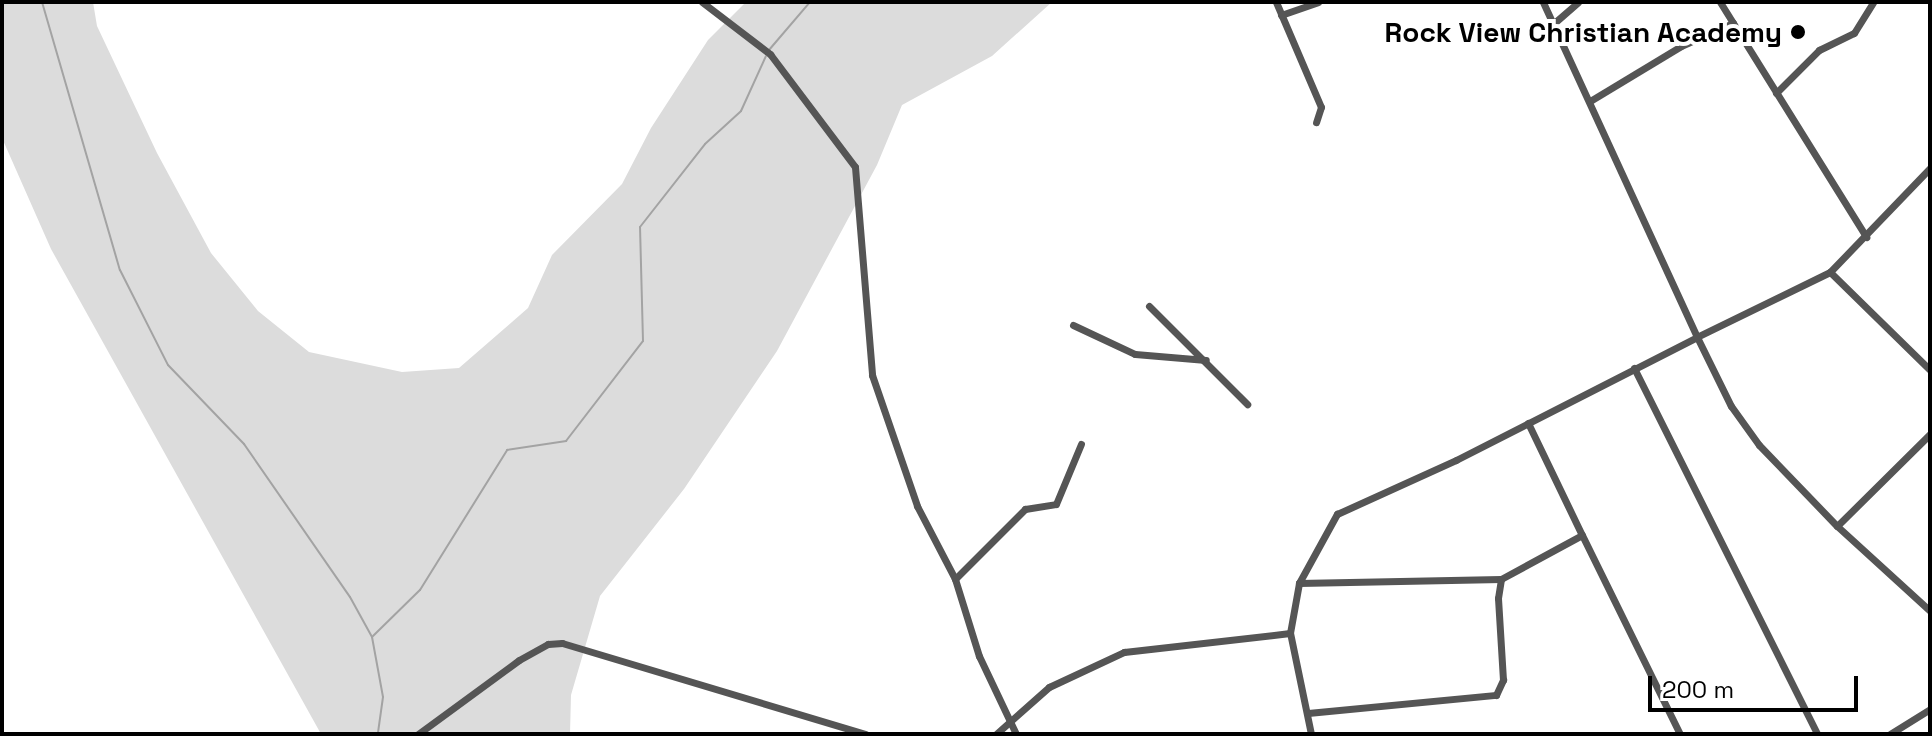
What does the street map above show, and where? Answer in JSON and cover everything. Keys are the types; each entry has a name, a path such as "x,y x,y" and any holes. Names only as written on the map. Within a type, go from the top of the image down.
{"street":[{"path":"702,2 770,54 855,167 872,375 917,506 955,579 979,656 1016,734"},
{"path":"1276,2 1321,107 1316,122"},
{"path":"1281,15 1318,2"},
{"path":"1543,2 1731,406 1759,445 1837,526 1930,611"},
{"path":"1553,24 1578,2"},
{"path":"1720,2 1866,237"},
{"path":"1776,93 1819,50 1854,33 1873,2"},
{"path":"1590,101 1681,46 1733,23"},
{"path":"1311,734 1290,633 1299,583 1337,514 1528,423 1830,272 1930,168"},
{"path":"1830,272 1930,370"},
{"path":"1149,306 1247,404"},
{"path":"1073,325 1135,354 1206,360"},
{"path":"1634,368 1817,734"},
{"path":"1528,423 1680,734"},
{"path":"1837,526 1930,434"},
{"path":"955,579 1025,509 1056,504 1081,444"},
{"path":"1299,583 1501,579 1582,535"},
{"path":"1308,713 1496,695 1503,680 1498,598 1501,579"},
{"path":"996,734 1049,687 1124,652 1290,633"},
{"path":"418,734 519,660 548,644 562,643 866,734"},
{"path":"1890,734 1930,709"}],"shaded area":[{"path":"2,2 93,2 97,26 157,153 211,253 258,311 309,352 402,372 459,368 528,308 552,255 622,184 651,128 708,40 746,2 1052,2 992,56 902,105 877,165 777,351 684,489 600,596 571,695 570,734 321,734 51,249 2,138"}],"waterway":[{"path":"42,2 120,270 168,365 244,444 350,597 372,637 383,697 378,734"},
{"path":"769,50 810,2"},
{"path":"373,636 420,590 507,450 566,441 643,341 640,227 705,144 741,111 766,56"}],"place":[{"name":"Rock View Christian Academy","path":"1798,32"}]}
